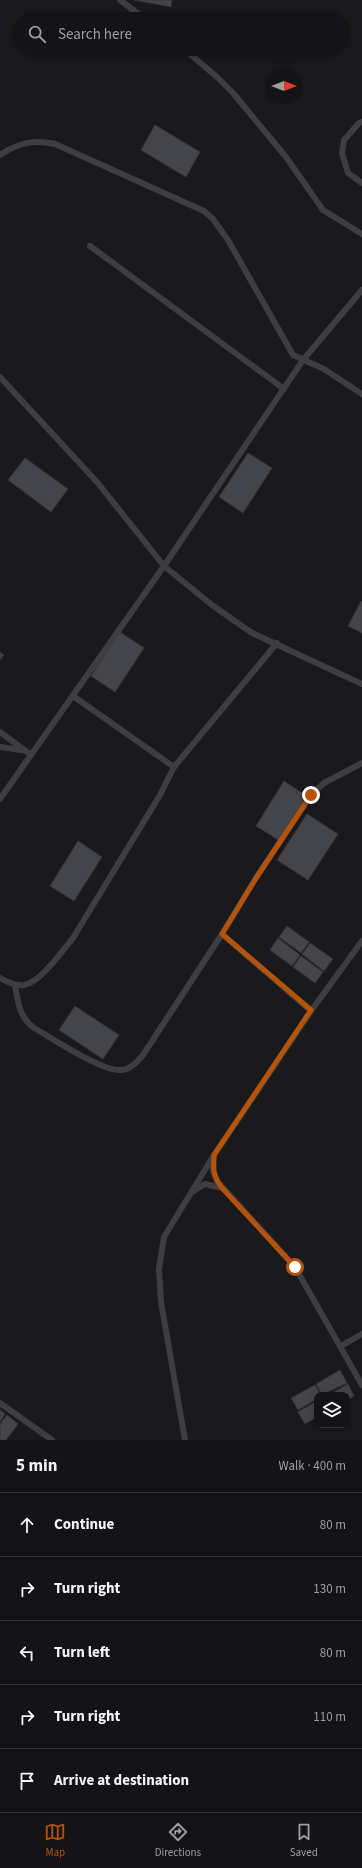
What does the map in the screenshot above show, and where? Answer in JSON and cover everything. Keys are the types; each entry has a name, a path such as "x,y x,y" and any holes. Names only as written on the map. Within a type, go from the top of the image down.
{"lane":[{"path":"120,0 136,12"},
{"path":"192,56 217,77 233,94 286,157 323,210 362,234"},
{"path":"362,122 355,127 344,140 342,153 348,173 362,184"},
{"path":"0,155 13,146 23,143 44,142 55,144 204,211 213,219 228,240 293,355 324,369 362,394"},
{"path":"90,246 284,389"},
{"path":"0,800 164,566 303,360 362,290"},
{"path":"0,377 97,482 164,566 233,621 252,633 277,643 362,684"},
{"path":"0,978 15,985 28,984 42,974 73,938 160,795 174,767 277,643"},
{"path":"73,696 174,767"},
{"path":"0,732 31,755"},
{"path":"0,748 13,748 31,755"},
{"path":"15,985 20,1011 28,1023 103,1067 116,1070 125,1070 143,1055 311,795 324,782 362,763"},
{"path":"222,934 311,1010"},
{"path":"185,1440 161,1302 159,1269 164,1237 214,1155 311,1010 362,940"},
{"path":"214,1155 214,1177 222,1188 295,1267 362,1385"},
{"path":"191,1193 205,1184 222,1188"},
{"path":"340,1346 362,1334"},
{"path":"0,1403 52,1440"}],"building":[{"path":"134,0 172,0 171,7"},
{"path":"155,125 200,152 186,177 141,150"},
{"path":"248,453 272,468 243,513 219,497"},
{"path":"25,458 68,489 51,512 8,480"},
{"path":"361,601 362,602 362,633 348,626"},
{"path":"120,632 144,648 115,692 91,676"},
{"path":"0,652 4,655 0,660"},
{"path":"284,781 308,797 280,841 256,826"},
{"path":"307,814 338,834 308,880 277,860"},
{"path":"78,841 102,857 74,901 50,886"},
{"path":"287,926 309,942 301,953 279,937"},
{"path":"278,938 300,955 292,966 270,950"},
{"path":"310,943 333,959 324,971 302,954"},
{"path":"301,956 323,972 315,983 293,967"},
{"path":"75,1006 119,1035 103,1059 59,1030"},
{"path":"340,1370 347,1383 328,1392 320,1392 316,1384"},
{"path":"348,1384 354,1396 350,1399 350,1392 333,1392"},
{"path":"315,1385 319,1392 314,1392 314,1401 298,1410 291,1398"},
{"path":"314,1403 314,1419 305,1424 298,1412"},
{"path":"0,1410 5,1414 0,1422"},
{"path":"7,1415 18,1424 6,1440 0,1440 0,1424"}],"route":[{"path":"295,1267 222,1188 214,1177 213,1171 214,1155 311,1010 222,934 256,878 311,795"}]}
